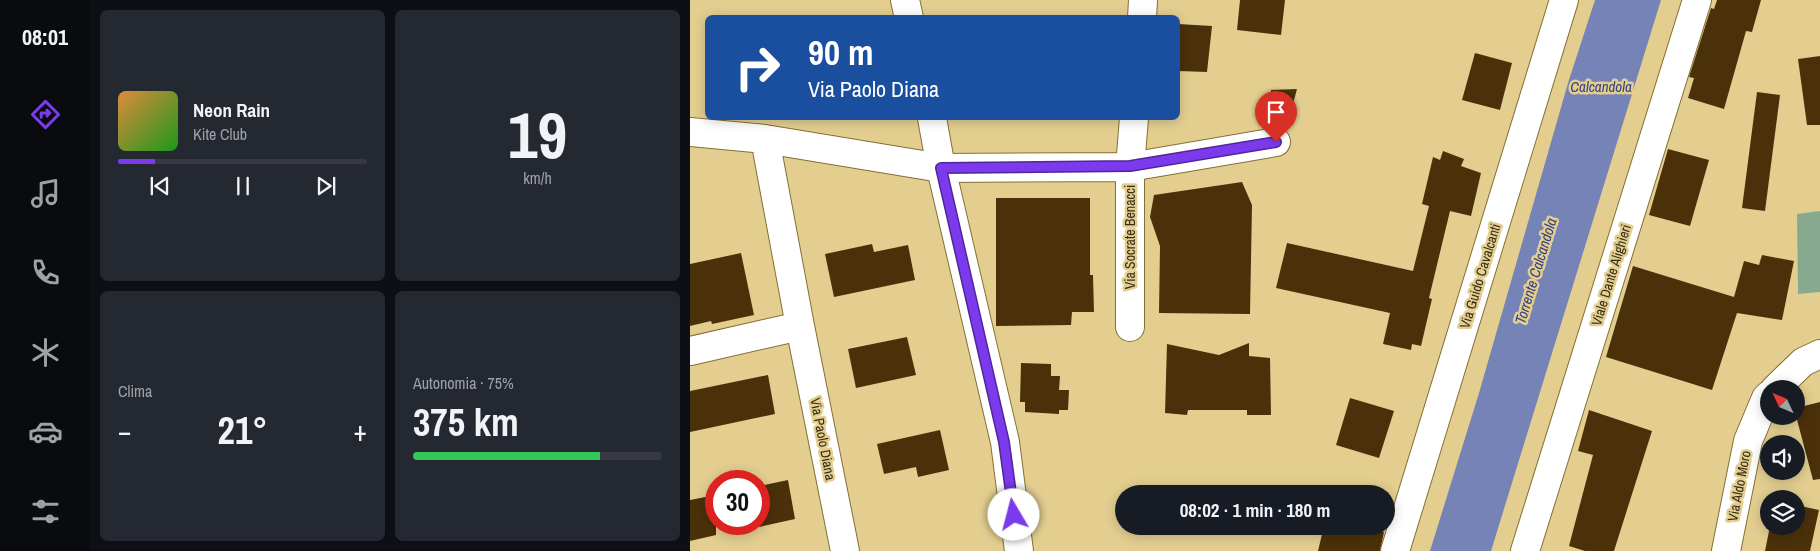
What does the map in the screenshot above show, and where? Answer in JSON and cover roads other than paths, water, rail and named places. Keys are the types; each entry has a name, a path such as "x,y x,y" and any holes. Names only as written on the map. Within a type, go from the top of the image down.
{"street":[{"path":"905,0 908,15"},
{"path":"1142,15 1143,0"},
{"name":"Via Guido Cavalcanti","path":"1395,551 1564,0"},
{"name":"Viale Dante Alighieri","path":"1524,551 1697,0"},
{"path":"932,120 941,168 1004,442 1019,551"},
{"name":"Via Socrate Benacci","path":"1130,327 1130,166 1134,120"},
{"path":"690,132 765,139 941,168 1130,166 1276,142"},
{"name":"Via Paolo Diana","path":"765,139 800,326 846,551"},
{"path":"690,351 800,326"},
{"path":"1784,380 1803,362 1820,354"},
{"name":"Via Aldo Moro","path":"1726,551 1748,441 1760,412"}],"water":[{"name":"Calcandola","path":"1595,0 1661,0 1491,551 1430,551 1479,393 1568,83"}],"water label":[{"name":"Torrente Calcandola","path":"1536,271"}]}
